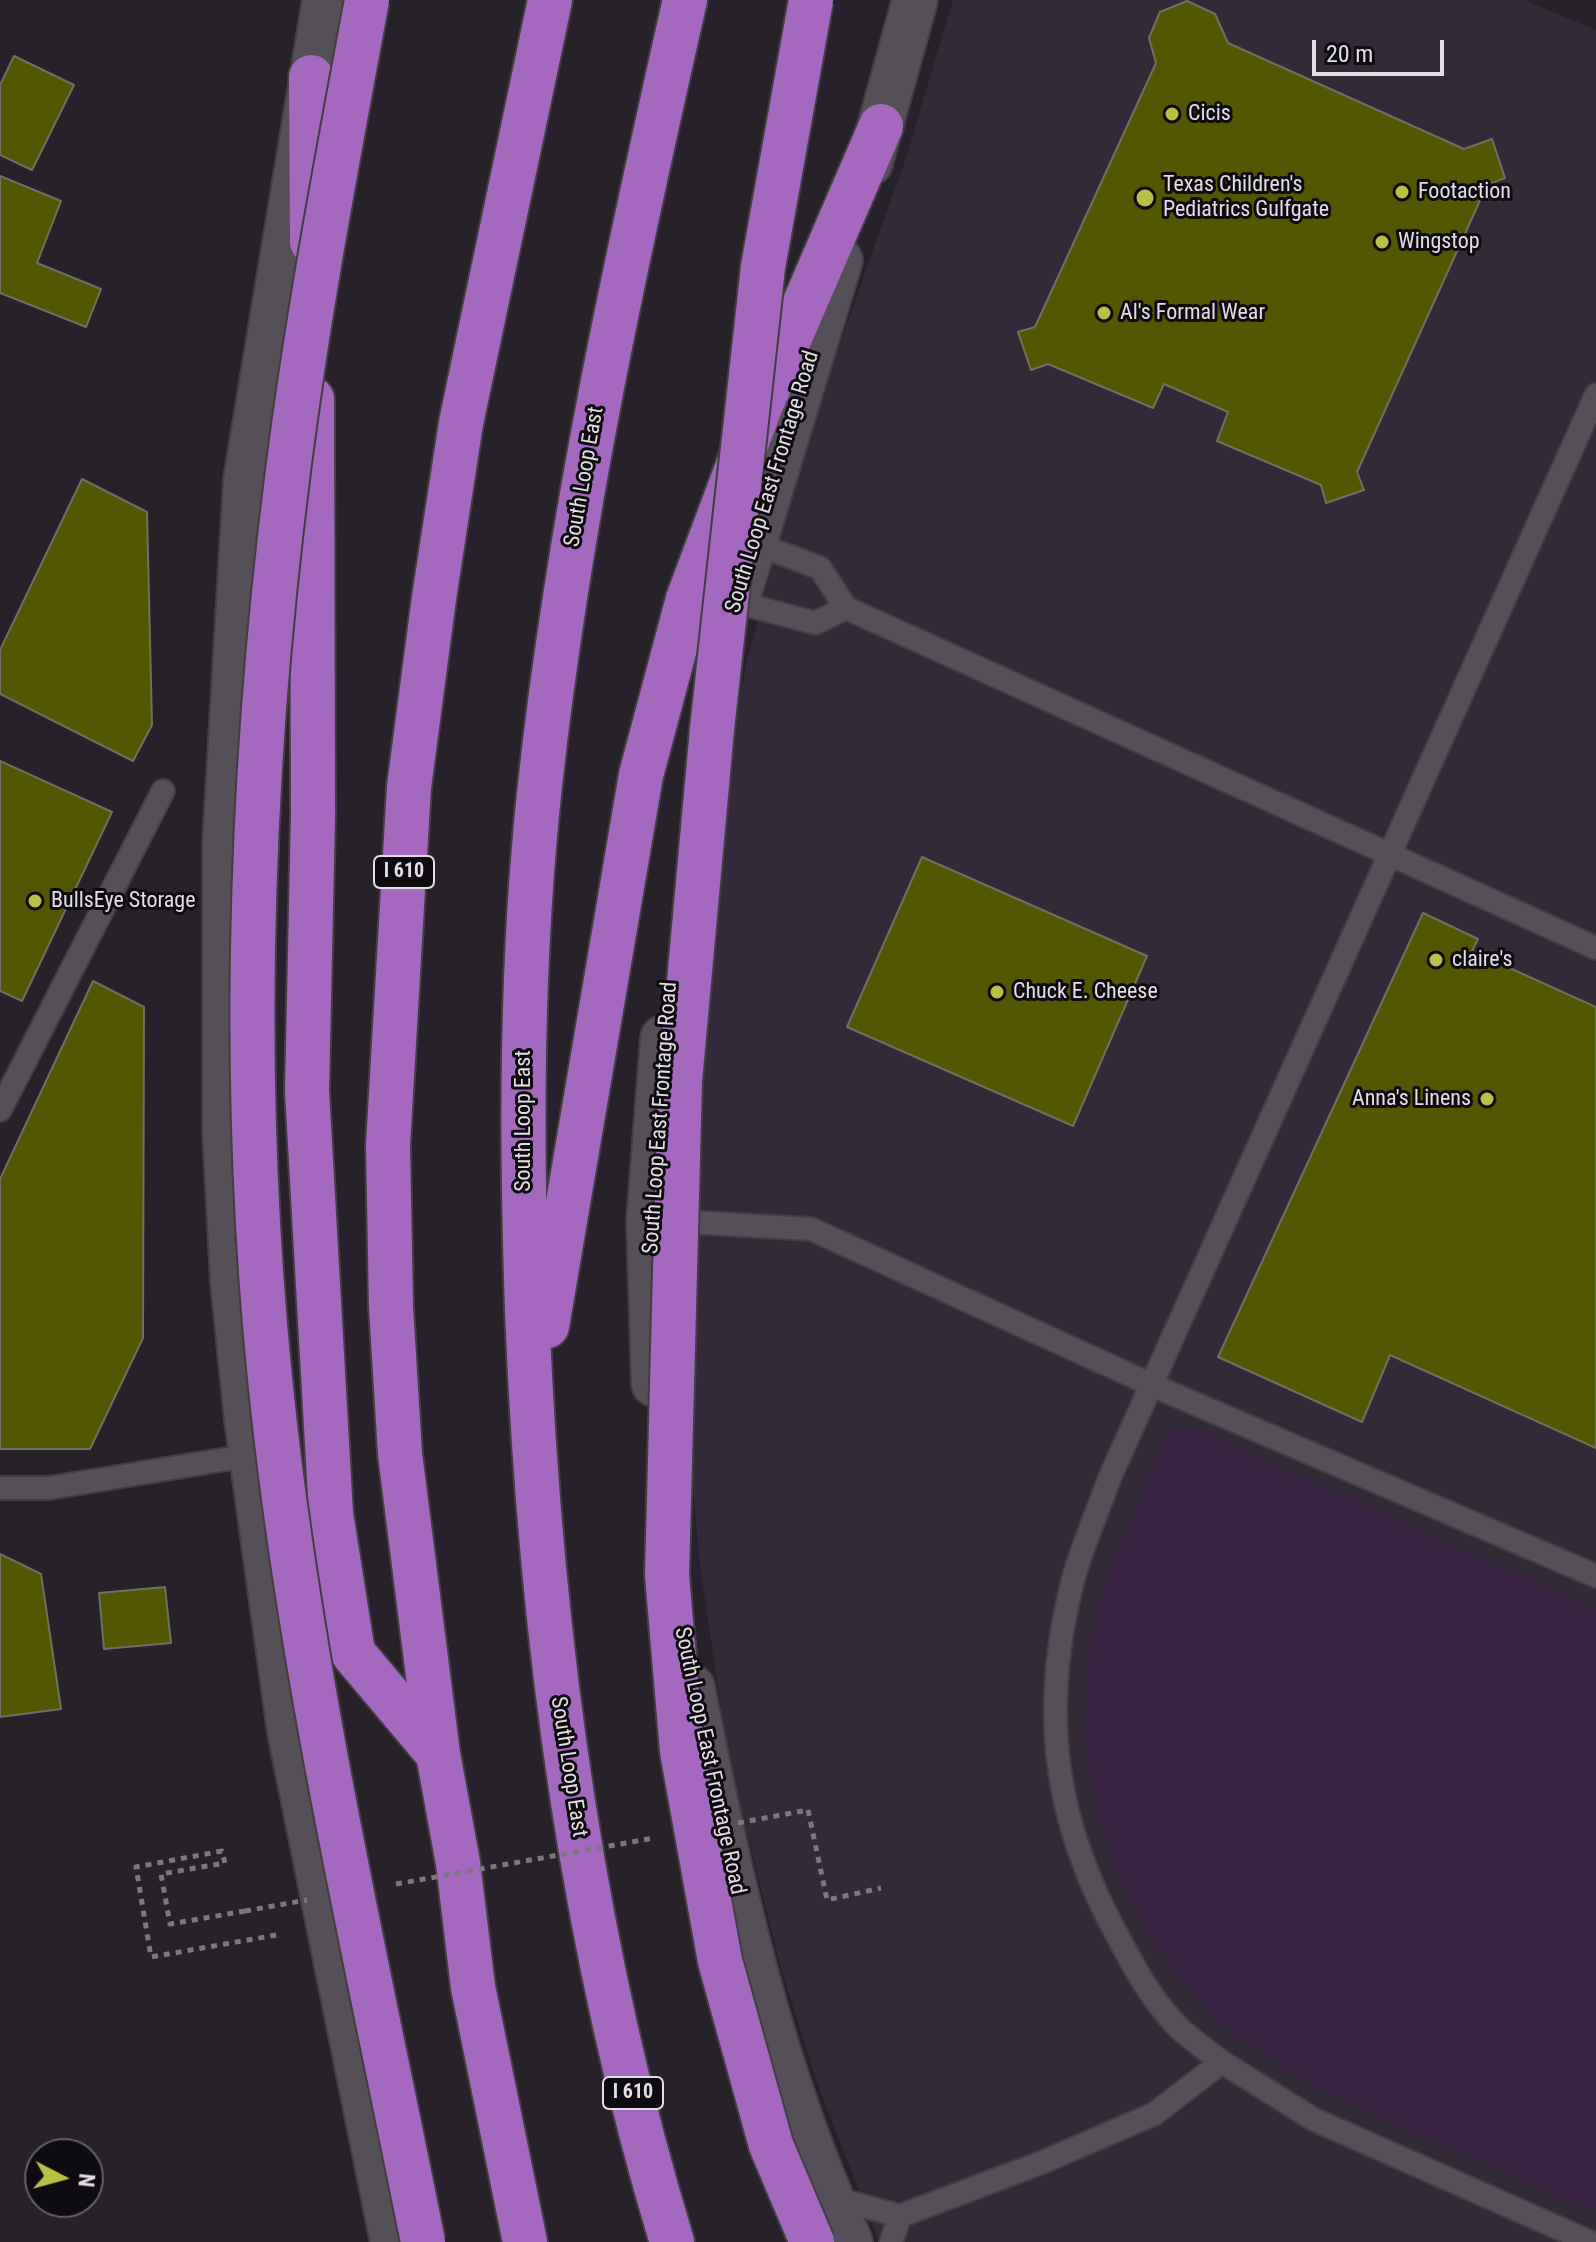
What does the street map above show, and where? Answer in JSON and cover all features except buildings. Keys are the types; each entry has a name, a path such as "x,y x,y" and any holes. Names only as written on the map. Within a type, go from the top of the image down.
{"highway":[{"path":"367,0 325,230 288,473 261,754 252,1050 259,1236 277,1441 333,1787 423,2242"},
{"name":"I 610","path":"525,2242 473,1987 458,1863 438,1754 400,1454 391,1307 388,1145 409,787 461,423 550,0"},
{"name":"South Loop East","path":"672,2242 596,1943 556,1701 531,1415 523,1142 526,973 540,788 566,587 594,421 685,0"},
{"path":"811,0 763,267 709,760 680,1081 667,1575 682,1751 720,1961 771,2145 812,2242"},
{"path":"311,77 313,815 307,1091 331,1514 353,1653 438,1754"},
{"path":"531,1415 641,775 672,657 688,599 760,407 881,126"}],"main road":[{"path":"325,0 246,480 233,672 223,965 225,1116 233,1281 252,1455 290,1732 393,2242"},
{"name":"South Loop East Frontage Road","path":"850,2242 829,2197 769,2018 723,1843 682,1636 655,1418 649,1221 659,1073 678,916 704,749 736,602 881,126 915,0"}],"lane":[{"path":"1590,2242 1313,2119 1222,2062 1179,2028 1147,1989 1094,1890 1074,1844 1060,1785 1055,1743 1060,1661 1073,1580 1110,1477 1154,1386 1387,855 1596,395"},
{"path":"754,543 820,568 846,608 1596,948"},
{"path":"736,602 815,623 846,608"},
{"path":"0,1110 163,791"},
{"path":"649,1221 811,1229 1154,1386 1596,1576"},
{"path":"0,1488 49,1488 252,1455"},
{"path":"829,2197 900,2216 1043,2162 1154,2114 1222,2062"},
{"path":"891,2242 900,2216"}],"path":[{"path":"730,1824 808,1810 827,1900 881,1888"},
{"path":"386,1886 667,1835"},
{"path":"282,1934 151,1957 136,1867 222,1851 225,1863 161,1874 170,1924 323,1897"}],"shaded area":[{"path":"953,0 1524,0 1596,30 1596,2242 879,2242 815,2077 781,1968 728,1757 700,1565 679,1344 709,872 746,665 785,516 826,382 907,155"},
{"path":"1170,1430 1200,1431 1596,1610 1596,2212 1319,2090 1215,2020 1159,1950 1120,1877 1096,1809 1084,1734 1090,1640 1111,1562"}],"place":[{"name":"Cicis","path":"1172,114"},
{"name":"Footaction","path":"1402,192"},
{"name":"Texas Children's Pediatrics Gulfgate","path":"1145,198"},
{"name":"Wingstop","path":"1382,242"},
{"name":"Al's Formal Wear","path":"1104,313"},
{"name":"BullsEye Storage","path":"35,901"},
{"name":"claire's","path":"1436,960"},
{"name":"Chuck E. Cheese","path":"997,992"},
{"name":"Anna's Linens","path":"1487,1099"}]}
